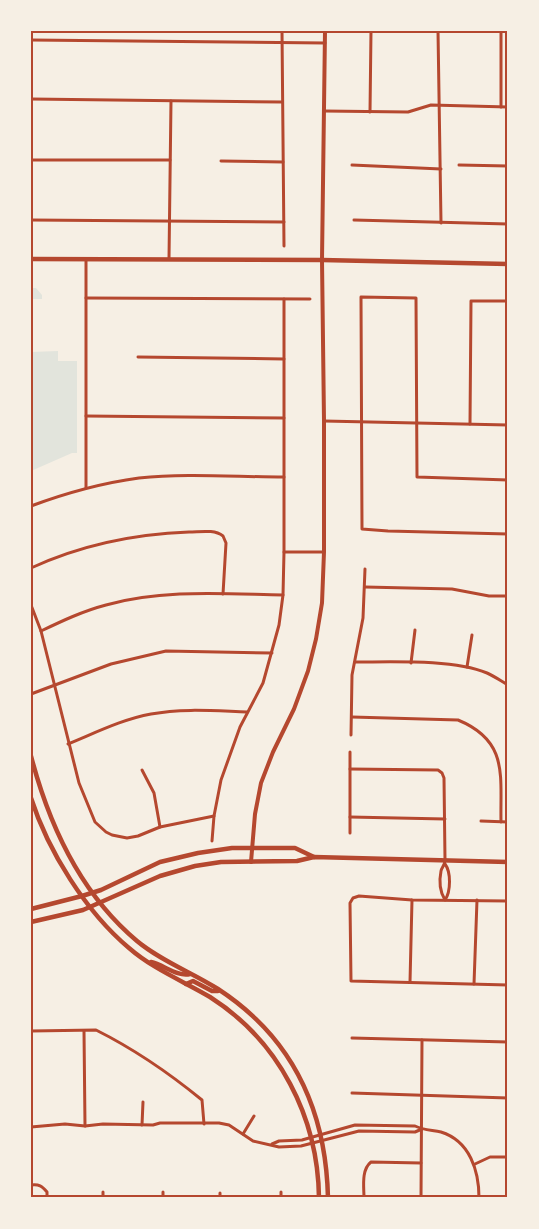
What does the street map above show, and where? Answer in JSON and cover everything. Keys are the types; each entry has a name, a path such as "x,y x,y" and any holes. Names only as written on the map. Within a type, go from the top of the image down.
{"main road":[{"path":"31,259 322,260 508,264"},
{"path":"31,756 42,796 55,828 74,862 101,903 136,940 153,953 220,991 245,1010 279,1045 306,1090 318,1123 327,1167 328,1198"},
{"path":"31,798 50,841 90,908 129,948 238,1017 266,1046 291,1085 307,1120 317,1169 319,1198"},
{"path":"31,909 82,896 167,860 209,851 295,848 314,858"},
{"path":"31,922 90,908 150,880 176,871 212,863 297,861 314,858 508,862"},
{"path":"148,961 176,973 190,974"},
{"path":"186,984 193,981 212,991 220,991"}],"street":[{"path":"282,31 284,246"},
{"path":"252,862 255,814 261,783 273,752 294,708 313,656 322,603 324,421 322,260 325,31"},
{"path":"370,112 371,31"},
{"path":"438,31 441,223"},
{"path":"501,31 501,107"},
{"path":"31,40 325,43"},
{"path":"31,99 282,102"},
{"path":"169,260 171,100"},
{"path":"324,111 408,112 416,111 424,106 439,105 508,107"},
{"path":"31,160 170,160"},
{"path":"221,161 283,162"},
{"path":"352,165 441,168"},
{"path":"459,165 508,166"},
{"path":"31,220 284,222"},
{"path":"354,220 508,224"},
{"path":"86,259 86,488"},
{"path":"508,480 417,477 416,298 361,297 362,529 508,534"},
{"path":"86,298 310,299"},
{"path":"212,841 214,816 221,780 230,750 262,683 279,625 283,595 284,299"},
{"path":"470,424 471,301 508,301"},
{"path":"138,357 284,359"},
{"path":"86,416 284,418"},
{"path":"324,421 508,425"},
{"path":"31,506 86,488 139,478 167,476 284,477"},
{"path":"31,568 55,557 126,538 164,533 214,532 223,536 226,543 223,594"},
{"path":"284,552 324,552"},
{"path":"351,735 352,675 363,618 365,569"},
{"path":"365,587 452,589 489,596 508,596"},
{"path":"41,631 106,605 141,597 172,594 283,595"},
{"path":"31,605 41,631 79,783 86,804 101,828 112,835 126,838 138,836 160,827 214,816"},
{"path":"411,663 415,630"},
{"path":"467,667 472,635"},
{"path":"31,694 111,664 166,650 272,653"},
{"path":"355,662 467,667 488,673 508,685"},
{"path":"68,744 126,720 151,714 175,711 247,712"},
{"path":"352,717 458,720 470,725 483,734 494,747 498,760 501,822"},
{"path":"350,752 350,833"},
{"path":"350,768 438,770 442,773 444,778 445,862 441,869 441,894 445,900"},
{"path":"142,770 154,793 160,827"},
{"path":"350,817 445,819"},
{"path":"481,822 508,822"},
{"path":"445,862 449,869 448,895 445,900"},
{"path":"508,901 412,900 359,896 353,898 350,903 351,980 508,985"},
{"path":"410,982 412,900"},
{"path":"474,984 477,900"},
{"path":"31,1031 96,1030 149,1060 202,1100 204,1124"},
{"path":"84,1031 84,1126"},
{"path":"352,1038 508,1042"},
{"path":"421,1198 422,1040"},
{"path":"352,1093 508,1098"},
{"path":"142,1125 143,1102"},
{"path":"243,1134 254,1116"},
{"path":"31,1127 42,1124 84,1126 160,1123 229,1124 261,1144 272,1144 279,1141 322,1141 359,1131 415,1132 422,1129"},
{"path":"312,1140 321,1134 346,1126 361,1124 415,1126 442,1133 452,1138 468,1153 475,1165 479,1198"},
{"path":"475,1165 490,1158 508,1157"},
{"path":"364,1198 364,1177 367,1165 376,1161 421,1162"},
{"path":"31,1185 37,1184 44,1187 47,1192 47,1198"},
{"path":"103,1192 103,1198"},
{"path":"163,1192 163,1198"},
{"path":"281,1192 281,1198"}],"shaded area":[{"path":"31,288 36,288 42,295 42,299 31,299"},
{"path":"58,351 58,361 77,361 77,453 72,453 31,471 31,352"}]}
